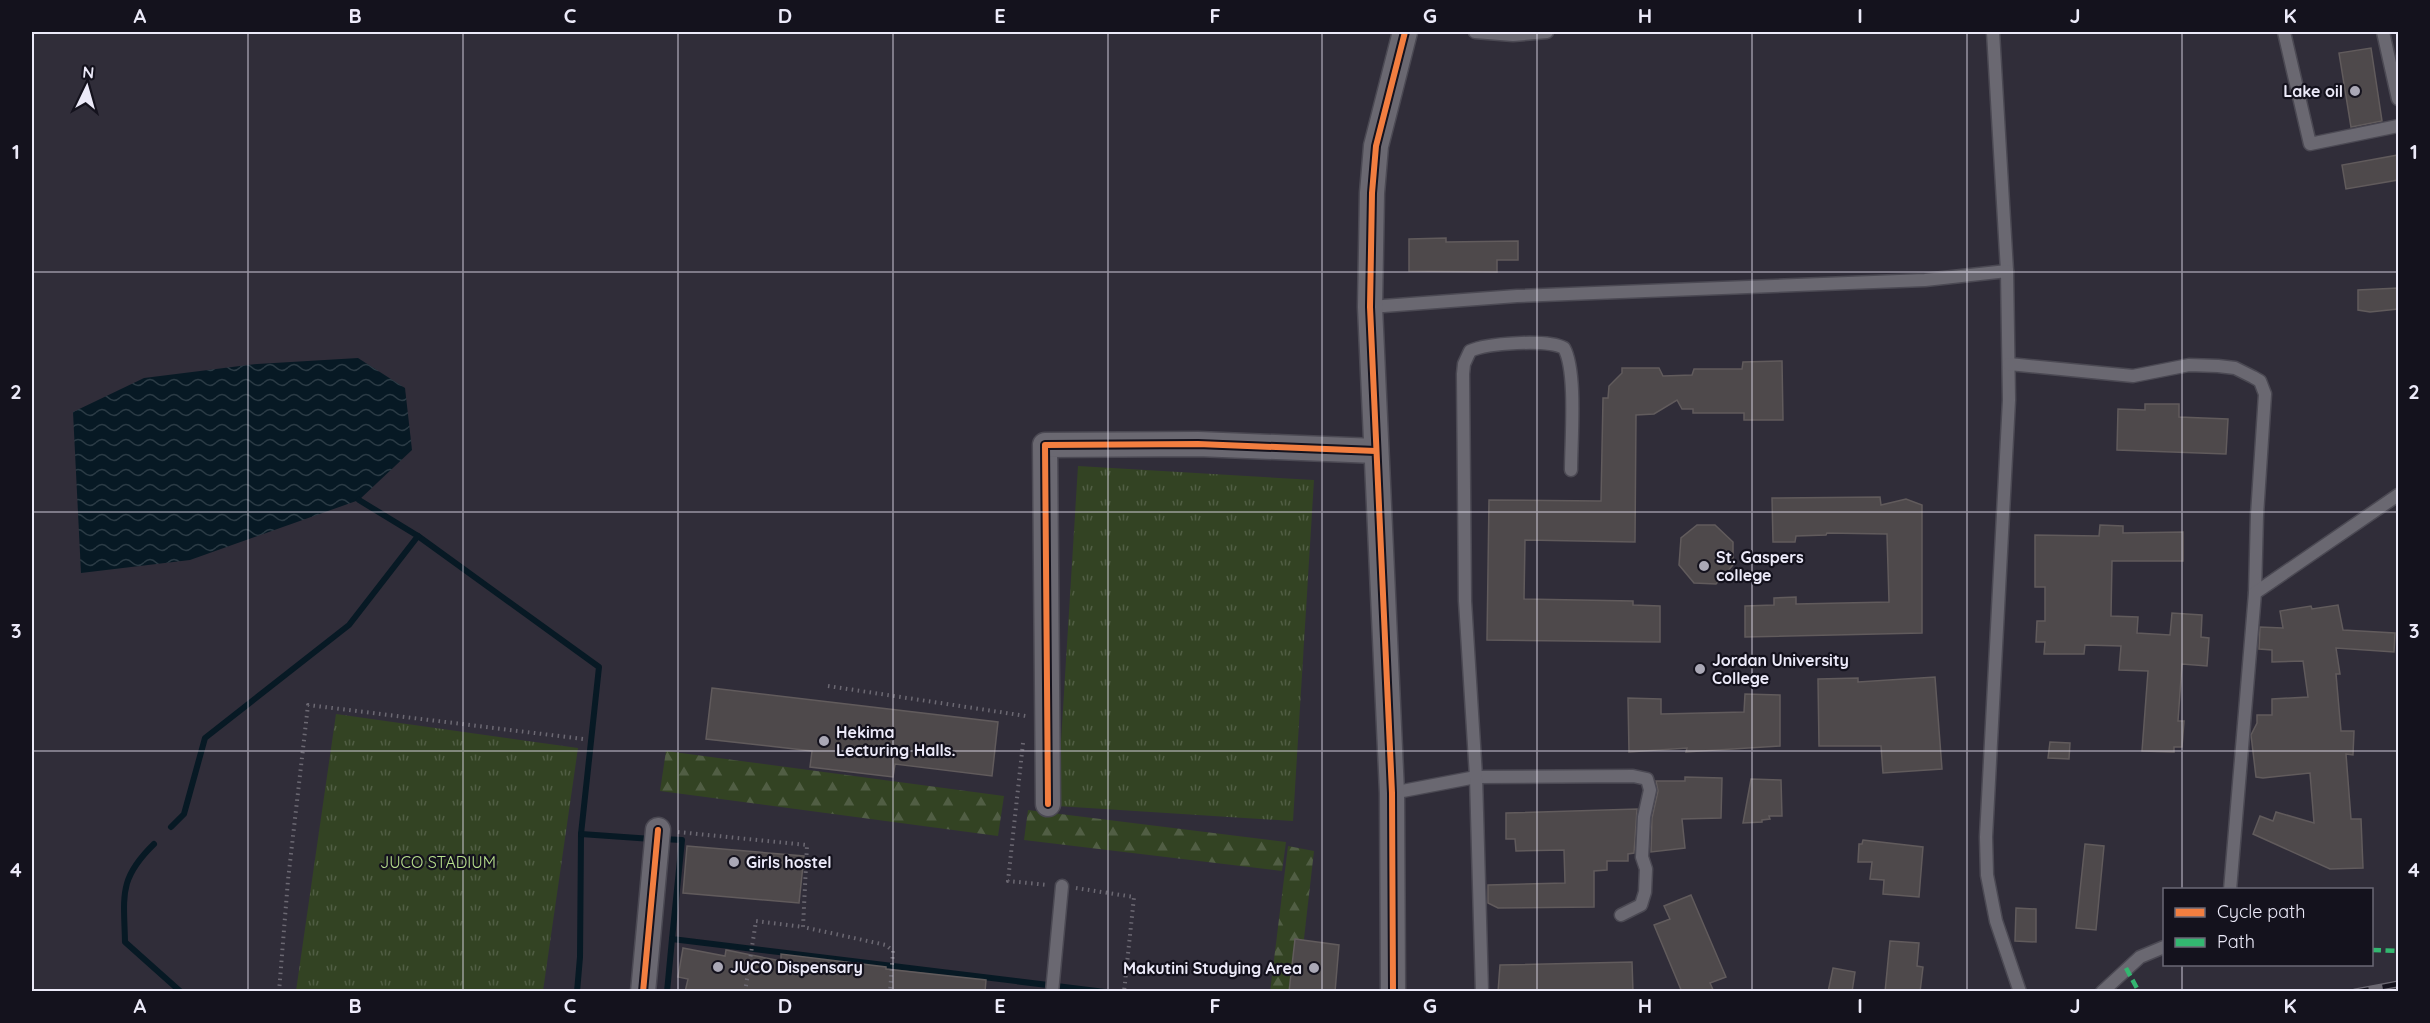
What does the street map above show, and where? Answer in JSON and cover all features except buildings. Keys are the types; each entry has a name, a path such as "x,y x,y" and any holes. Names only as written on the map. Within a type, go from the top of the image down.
{"street":[{"path":"1393,992 1392,793 1370,307 1372,193 1376,146 1405,32"},
{"path":"1048,804 1045,445 1198,444 1376,451"},
{"path":"644,992 658,830"}],"lane":[{"path":"1475,32 1513,35 1547,32"},
{"path":"1993,32 2007,271 2009,363 1995,701 1986,837 1987,875 1996,921 2020,992"},
{"path":"2284,32 2310,144 2398,126"},
{"path":"2384,32 2398,99"},
{"path":"1370,307 1517,296 1925,280 2007,271"},
{"path":"1482,992 1476,777 1465,602 1463,528 1463,374 1464,364 1470,351 1479,348 1529,344 1554,344 1564,348 1568,355 1570,375 1571,470"},
{"path":"2009,363 2133,376 2189,365 2218,366 2244,372 2260,381 2265,394 2257,515 2255,593 2230,888"},
{"path":"2255,593 2398,495"},
{"path":"1392,793 1476,777 1633,776 1647,779 1650,790 1644,817 1642,856 1646,869 1645,892 1641,904 1621,915"},
{"path":"1052,992 1062,886"},
{"path":"2102,992 2140,957 2163,947"}],"path":[{"path":"828,686 1027,716 1025,728"},
{"path":"279,992 288,880 308,705 583,739"},
{"path":"1024,739 1008,881 1062,886 1134,897 1124,992"},
{"path":"658,830 807,845 802,927"},
{"path":"745,992 756,921 802,927 886,945 894,951 890,992"}],"green space":[{"path":"1078,466 1314,480 1293,821 1057,806"},
{"name":"JUCO STADIUM","path":"336,714 578,748 543,991 296,991"},
{"path":"666,751 1004,796 998,836 660,791"},
{"path":"1028,810 1286,842 1282,871 1024,840"},
{"path":"1288,846 1314,851 1298,991 1270,992"}],"water":[{"path":"358,358 405,388 412,450 359,500 190,560 81,573 73,412 144,378 257,364"}],"waterway":[{"path":"171,827 184,814 205,738 349,625 418,536 359,500"},
{"path":"418,536 599,667 581,834 580,957 577,992"},
{"path":"581,834 652,839"},
{"path":"662,839 682,840 672,939 1105,992"},
{"path":"154,844 142,856 129,878 124,900 125,942 181,992"},
{"path":"667,992 672,939"}],"railway":[{"path":"2355,992 2398,984"}],"marked path":[{"path":"2373,950 2398,951"},
{"path":"2126,968 2139,992"}],"cycle path":[{"path":"1393,992 1392,793 1370,307 1372,193 1376,146 1405,32"},
{"path":"1048,804 1045,445 1198,444 1376,451"},
{"path":"643,992 658,830"}],"place":[{"name":"Lake oil","path":"2355,91"},
{"name":"St. Gaspers college","path":"1704,566"},
{"name":"Jordan University College","path":"1700,669"},
{"name":"Hekima Lecturing Halls.","path":"824,741"},
{"name":"Girls hostel","path":"734,862"},
{"name":"JUCO Dispensary","path":"718,967"},
{"name":"Makutini Studying Area","path":"1314,968"}]}
